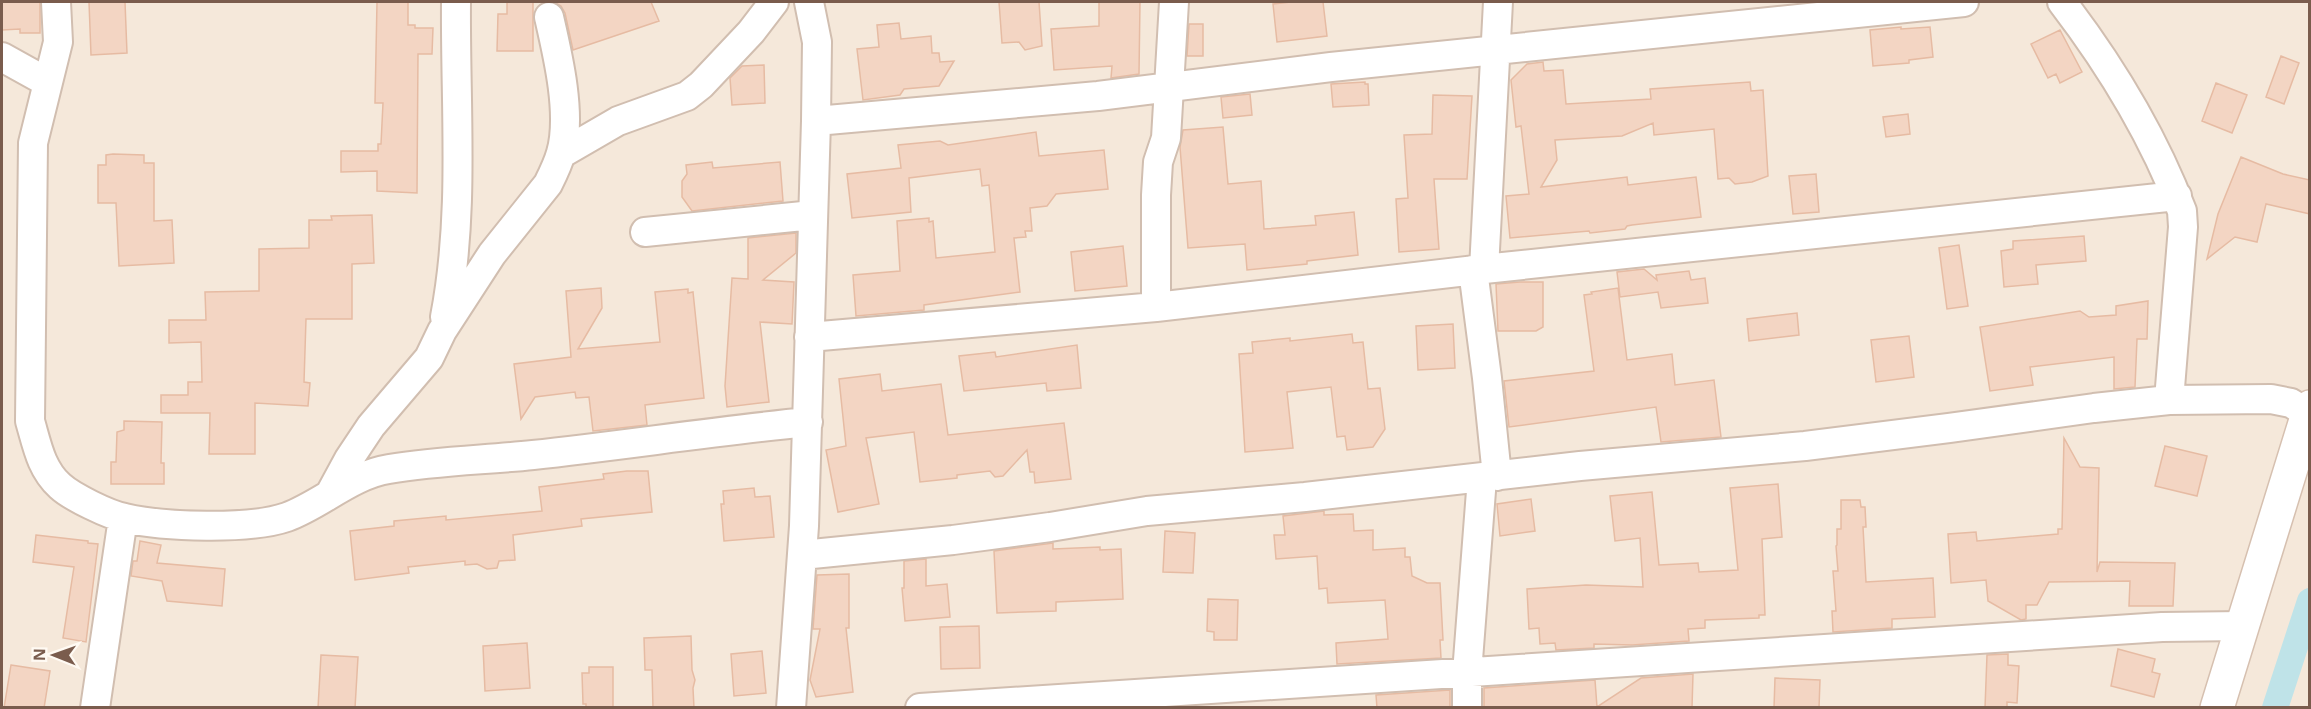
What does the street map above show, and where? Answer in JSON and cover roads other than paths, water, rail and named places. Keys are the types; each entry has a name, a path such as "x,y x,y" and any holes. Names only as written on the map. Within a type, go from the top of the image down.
{"street":[{"path":"56,2 58,42 33,142 30,421 43,464 59,486 78,498 123,518 195,526 268,522 302,510 360,478 387,469 532,455 700,433 808,422"},
{"path":"442,331 454,261 458,143 456,2"},
{"path":"561,154 618,121 687,96 701,85 751,32 774,2"},
{"path":"791,708 802,555 808,422 816,121 818,42 809,2"},
{"path":"1156,307 1158,162 1166,138 1174,2"},
{"path":"1467,708 1467,673 1490,477 1487,378 1478,270 1498,2"},
{"path":"816,121 1098,96 1494,50 1964,2"},
{"path":"2062,2 2126,93 2177,196 2182,211 2183,227 2169,400"},
{"path":"330,494 366,434 429,358 442,331 492,254 548,184 561,154 565,133 558,58 549,18"},
{"path":"2,57 47,82"},
{"path":"809,337 1156,307 1478,270 2177,196"},
{"path":"645,232 813,215"},
{"path":"802,555 975,537 1147,511 1805,446 2169,400 2271,399 2308,410 2217,708"},
{"path":"95,708 123,518"},
{"path":"920,708 2162,627 2242,626"}],"waterway":[{"path":"2275,708 2310,601"}]}
